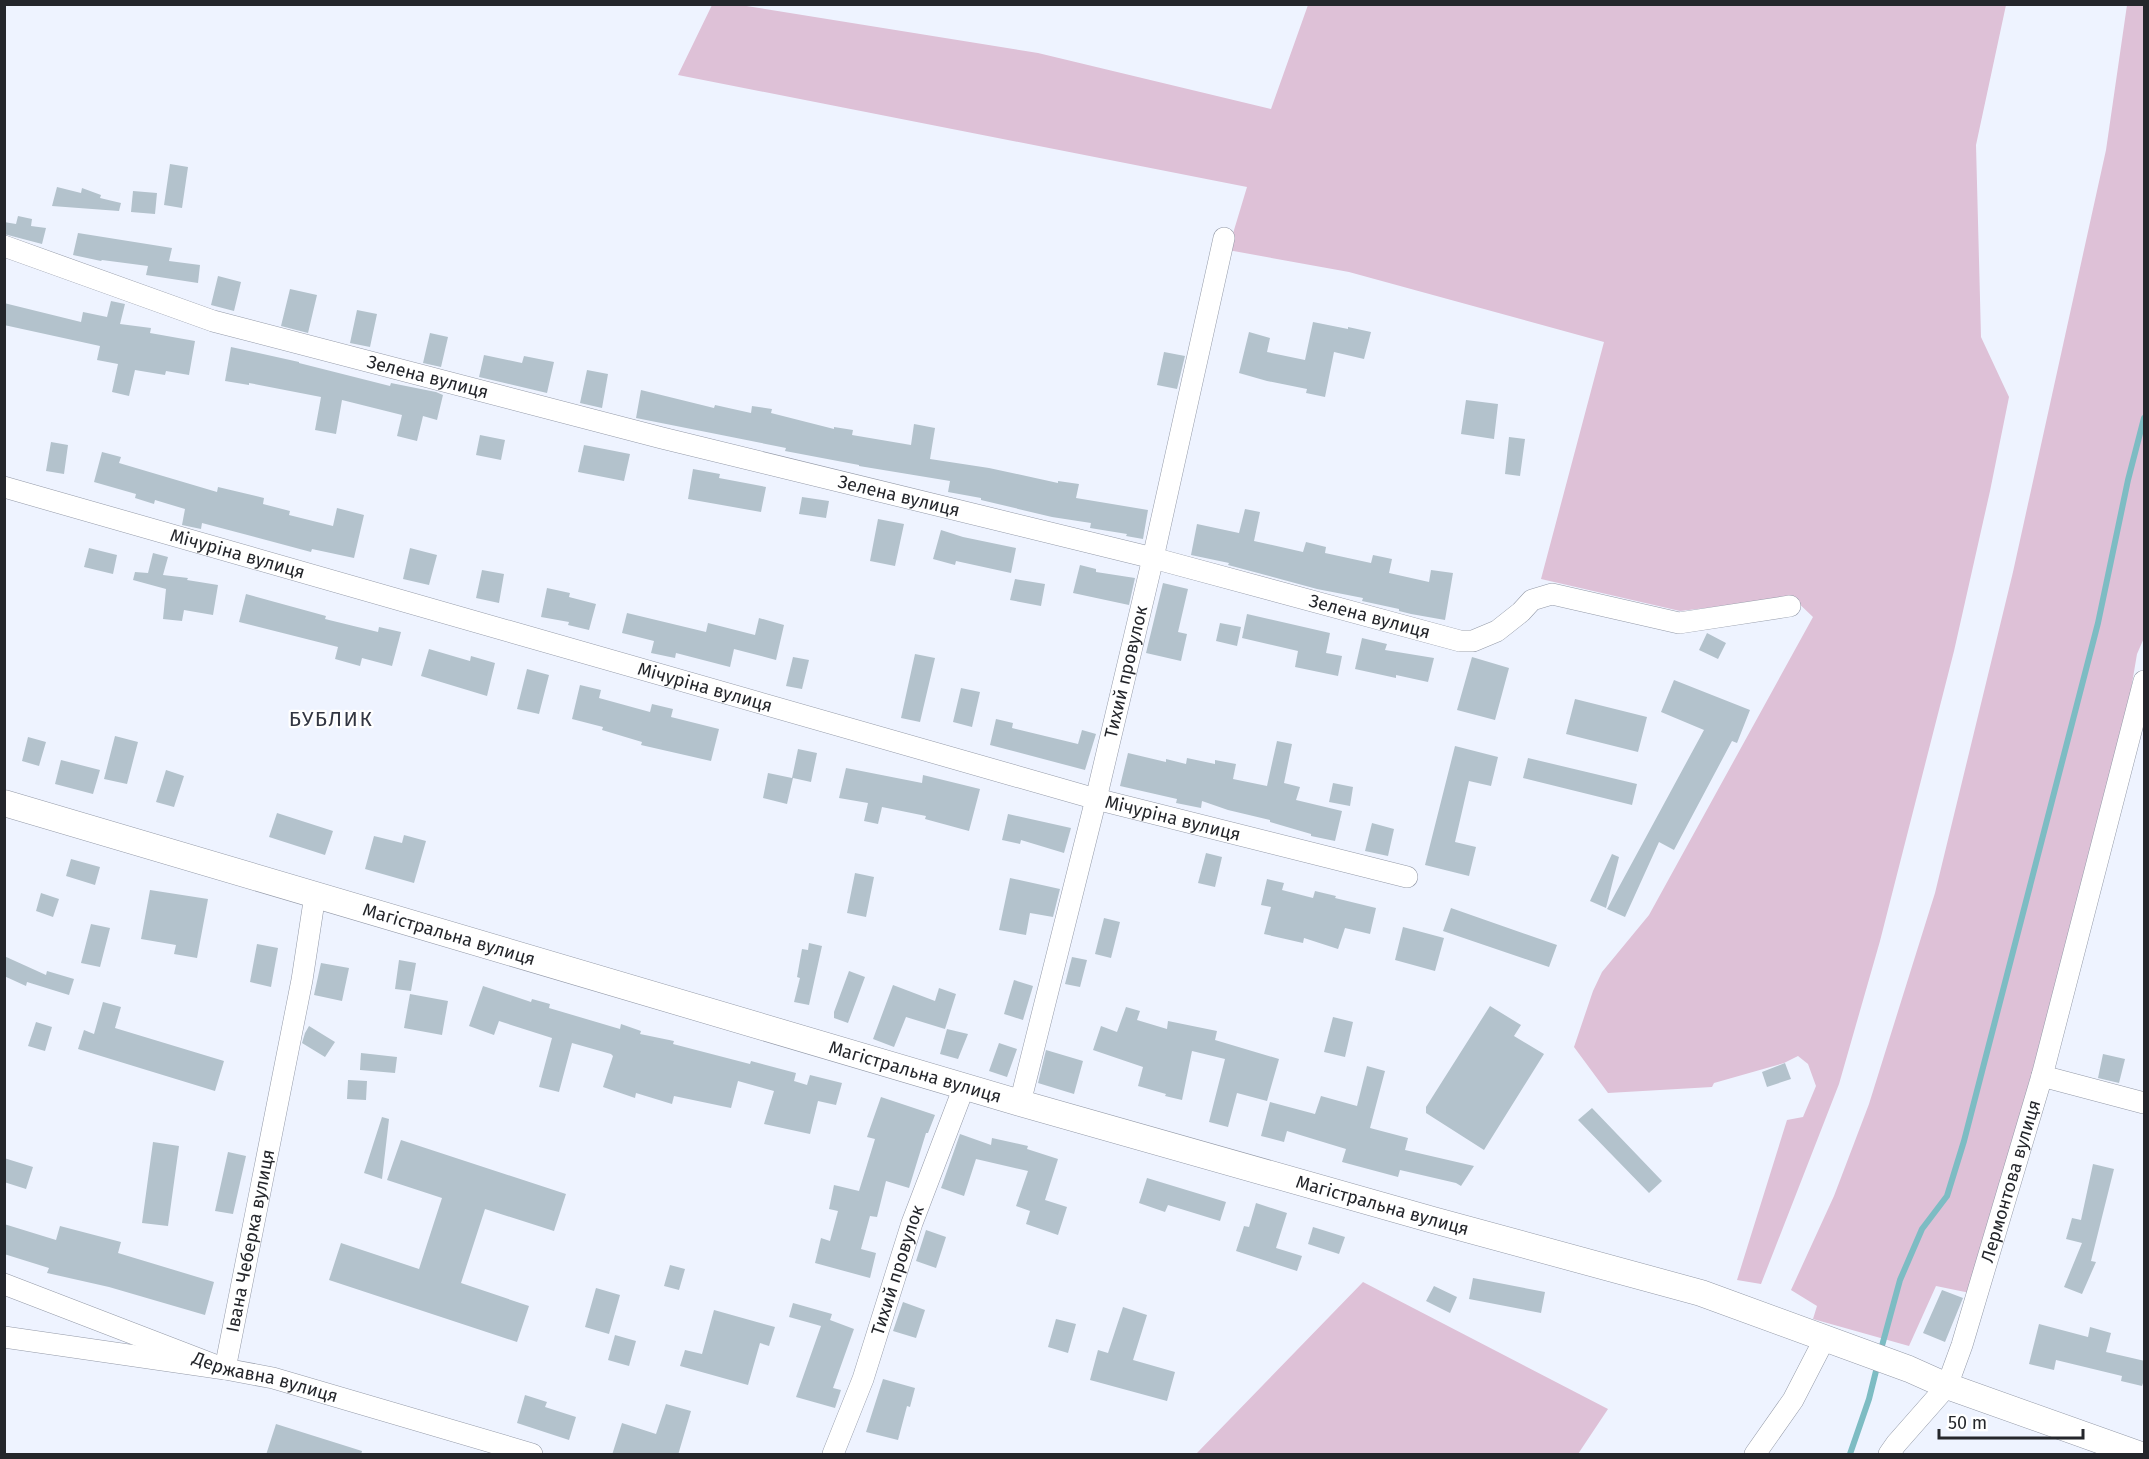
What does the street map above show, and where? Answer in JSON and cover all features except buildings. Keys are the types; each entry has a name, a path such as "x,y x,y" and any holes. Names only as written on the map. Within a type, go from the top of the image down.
{"main road":[{"name":"Магістральна вулиця","path":"4,803 964,1087 1433,1220 1691,1290 1909,1369 2107,1450 2138,1455"}],"street":[{"name":"Тихий провулок","path":"1020,1103 1154,558 1224,238"},
{"name":"Зелена вулиця","path":"4,246 213,321 662,438 1154,558 1460,641 1473,641 1497,631 1532,600 1552,594 1679,623 1790,606"},
{"name":"Мічуріна вулиця","path":"4,487 1096,800 1407,878"},
{"path":"2042,1076 2145,681"},
{"name":"Івана Чеберка вулиця","path":"225,1369 302,980 315,895"},
{"name":"Лермонтова вулиця","path":"1947,1386 1965,1334 2042,1076 2145,1103"},
{"name":"Тихий провулок","path":"833,1455 863,1379 912,1223 964,1087"},
{"name":"Державна вулиця","path":"4,1284 225,1369 273,1378 532,1455"},
{"path":"4,1337 225,1369"},
{"path":"1755,1455 1793,1400 1824,1338"},
{"path":"1889,1455 1947,1386"}],"shaded area":[{"path":"712,5 740,5 1038,53 1271,109 1308,5 2006,5 1976,145 1981,337 2009,397 1954,651 1880,941 1839,1084 1761,1284 1737,1280 1787,1120 1803,1117 1816,1086 1808,1064 1798,1056 1784,1063 1714,1083 1712,1087 1608,1093 1574,1047 1602,972 1649,915 1813,617 1793,598 1680,611 1541,579 1604,342 1349,272 1228,250 1247,187 678,75"},
{"path":"2127,5 2144,5 2144,638 2137,654 2123,737 1970,1293 1936,1286 1909,1346 1813,1319 1817,1306 1791,1290 1834,1196 1869,1104 1935,893 2013,572 2106,150"},
{"path":"1363,1282 1608,1409 1578,1454 1196,1454"}],"waterway":[{"path":"1880,1353 1900,1280 1922,1229 1947,1196 1964,1141 2098,623 2128,480 2144,418"},
{"path":"1850,1454 1869,1399 1878,1363"}],"district":[{"name":"БУБЛИК","path":"331,719"}]}
